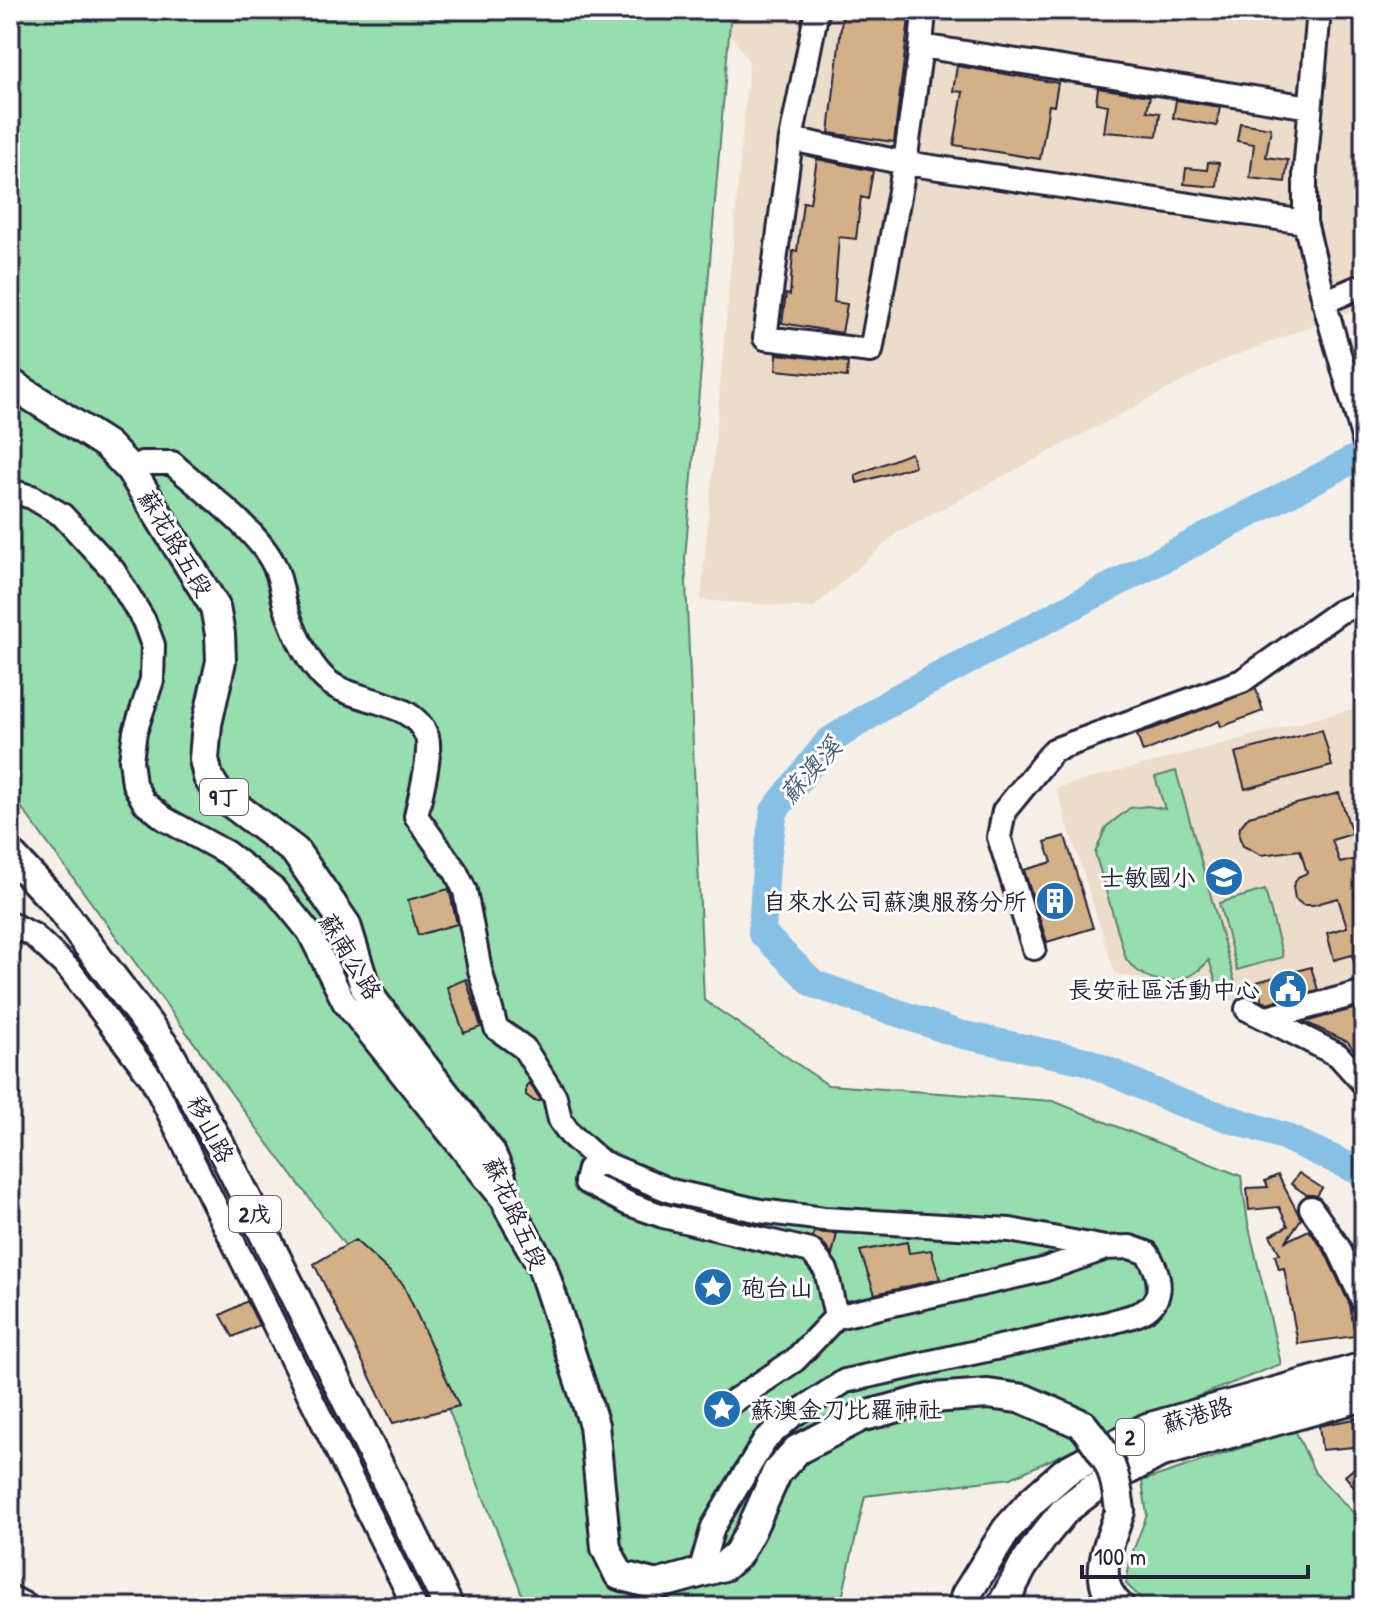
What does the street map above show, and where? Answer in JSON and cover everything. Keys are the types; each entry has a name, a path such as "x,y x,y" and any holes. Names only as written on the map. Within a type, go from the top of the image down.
{"main road":[{"name":"蘇花路五段","path":"10,383 107,445 130,469 215,607 221,661 207,724 204,759 208,777 218,793 295,851 346,925 365,987 490,1152 509,1208 542,1266 594,1425 606,1548 619,1575 656,1585 724,1566 738,1554 777,1472 797,1450 860,1417 933,1398 988,1394 1024,1399 1083,1425 1110,1459 1120,1511 1102,1570 1104,1586 1120,1607"},
{"name":"移山路","path":"10,854 57,904 168,1051 223,1151 449,1607"},
{"name":"蘇港路","path":"962,1607 1007,1529 1033,1500 1066,1471 1147,1428 1364,1367"},
{"name":"蘇港路","path":"1001,1607 1043,1537 1065,1510 1091,1490 1159,1453 1364,1396"}],"street":[{"path":"817,10 791,139 765,338 871,351 905,163 924,10"},
{"path":"1319,10 1305,171 1305,222 1325,307 1364,440"},
{"path":"921,46 1310,107"},
{"path":"791,139 905,163 1305,222"},
{"path":"1325,307 1364,285"},
{"path":"130,469 142,463 172,463 258,540 275,566 286,609 304,652 325,679 351,695 398,708 420,727 427,739 416,816 456,872 465,891 480,970 496,1028 524,1048 555,1097 560,1120 570,1134 601,1162 671,1191 760,1211 824,1219 1010,1230 1105,1248 1130,1247 1147,1253 1157,1268 1160,1285 1155,1299 1146,1310 1109,1323 845,1381 792,1416 765,1440 713,1527 700,1572"},
{"name":"蘇南公路","path":"10,491 32,497 62,515 113,570 144,621 153,645 152,680 135,732 131,760 134,784 144,802 165,819 227,853 274,889 309,932 344,1002 509,1208"},
{"path":"1034,948 999,837 1004,811 1054,750 1242,681 1339,612 1364,602"},
{"path":"10,924 33,935 70,970 152,1079 415,1607"},
{"path":"1364,992 1267,1013 1338,1055 1364,1084"},
{"path":"601,1162 589,1169 586,1182 629,1204 684,1222 811,1251 826,1270 836,1317"},
{"path":"1311,1208 1338,1247 1364,1303"},
{"path":"722,1409 795,1360 836,1317 1043,1270 1105,1248"},
{"path":"10,1597 29,1607"}],"shaded area":[{"path":"715,10 1364,10 1364,306 1221,361 898,532 813,608 701,600 749,62"},
{"name":"士敏國小","path":"1364,706 1364,984 1319,996 1311,968 1257,982 1264,1008 1115,973 1056,788"}],"green space":[{"path":"10,10 731,10 685,559 704,1000 828,1085 1053,1101 1241,1176 1248,1223 1281,1364 1137,1420 1011,1478 865,1496 840,1607 525,1607 425,1351 10,792"},
{"path":"1176,771 1237,990 1220,994 1209,960 1200,969 1178,980 1156,979 1135,969 1126,959 1095,853 1106,827 1130,808 1148,806 1165,809 1155,777"},
{"path":"1265,890 1283,957 1237,970 1219,903"},
{"path":"1295,1430 1315,1473 1364,1524 1364,1603 1352,1607 1150,1607 1126,1584 1131,1556 1147,1515 1142,1481"},
{"path":"1091,1593 1100,1607 1062,1607"}],"building":[{"path":"843,10 910,10 894,142 829,133"},
{"path":"957,66 1058,83 1054,106 1049,105 1040,159 954,145 963,92 953,91"},
{"path":"1098,88 1150,96 1147,111 1160,113 1157,136 1104,132 1108,105 1096,103"},
{"path":"1176,100 1220,107 1217,126 1173,118"},
{"path":"1240,123 1271,128 1266,157 1288,160 1285,182 1250,178 1254,144 1237,141"},
{"path":"817,159 873,171 868,199 861,197 856,239 839,237 834,302 847,304 842,333 782,323 786,294 790,295 793,251 797,251 803,202 810,203"},
{"path":"1208,162 1219,163 1217,187 1184,184 1186,168 1207,170"},
{"path":"777,354 848,362 847,377 776,370"},
{"path":"911,453 915,466 857,483 855,475"},
{"path":"1256,689 1263,711 1221,727 1219,721 1143,752 1137,735"},
{"path":"1322,730 1332,766 1245,789 1235,753"},
{"path":"1339,793 1352,834 1332,840 1340,863 1364,857 1364,890 1354,893 1361,918 1364,917 1364,978 1359,979 1352,955 1334,960 1327,933 1347,927 1338,898 1313,905 1303,905 1295,899 1293,886 1298,877 1307,873 1300,850 1261,855 1243,846 1239,836 1240,827 1249,816"},
{"name":"自來水公司蘇澳服務分所","path":"1065,836 1093,928 1047,942 1024,870 1052,862 1045,842"},
{"path":"449,889 457,924 418,935 408,900"},
{"name":"長安社區活動中心","path":"1311,967 1318,990 1267,1003 1262,1001 1257,982"},
{"path":"466,979 481,1027 464,1033 447,987"},
{"path":"1364,1006 1364,1063 1348,1042 1305,1022"},
{"path":"529,1083 541,1100 540,1101 526,1095"},
{"path":"1299,1173 1322,1188 1317,1196 1307,1195 1291,1184"},
{"path":"1278,1175 1301,1219 1286,1241 1309,1230 1325,1252 1350,1305 1355,1336 1298,1344 1284,1268 1279,1269 1275,1255 1280,1254 1270,1235 1288,1226 1279,1207 1249,1210 1247,1188 1268,1187 1265,1181"},
{"path":"814,1232 837,1234 832,1255 822,1242 813,1237"},
{"path":"355,1240 403,1284 459,1406 393,1423 314,1264"},
{"path":"907,1242 909,1253 931,1250 940,1279 875,1294 860,1251"},
{"path":"247,1301 259,1325 233,1337 221,1315"},
{"path":"1364,1417 1364,1446 1322,1450 1319,1426"},
{"path":"1364,1460 1364,1499 1345,1476"}],"waterway":[{"name":"蘇澳溪","path":"1364,454 895,699 828,742 774,811 766,865 762,933 814,984 959,1034 1086,1061 1178,1102 1283,1136 1364,1173"}],"railway":[{"path":"1022,1600 1022,1607"}],"place":[{"name":"士敏國小","path":"1224,877"},
{"name":"自來水公司蘇澳服務分所","path":"1055,901"},
{"name":"長安社區活動中心","path":"1288,989"},
{"name":"砲台山","path":"713,1287"},
{"name":"蘇澳金刀比羅神社","path":"722,1409"}]}
